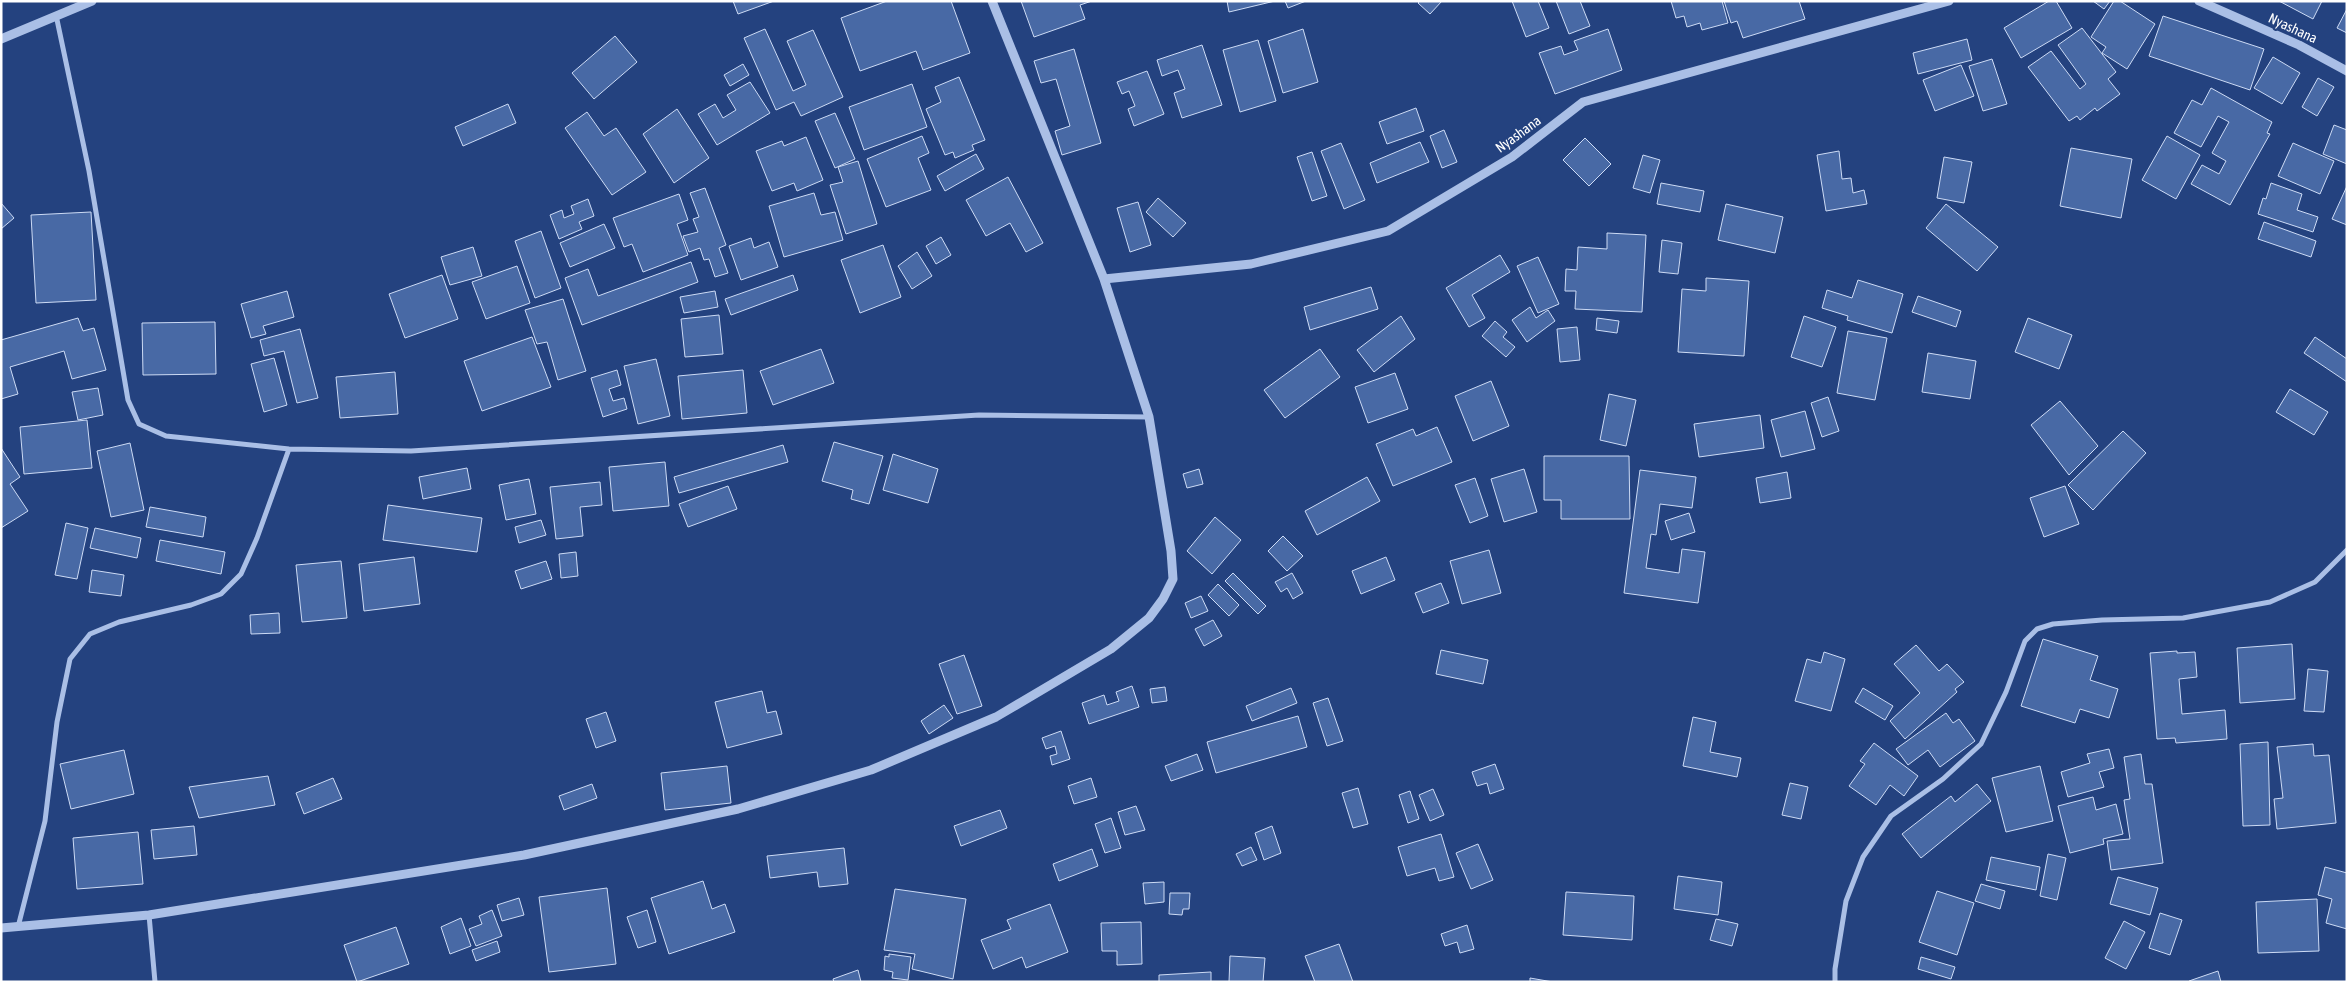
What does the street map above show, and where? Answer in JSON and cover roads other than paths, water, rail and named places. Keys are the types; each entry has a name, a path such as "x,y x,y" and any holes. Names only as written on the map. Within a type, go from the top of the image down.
{"street":[{"path":"1,39 92,1"},
{"path":"1,928 149,915 524,854 738,809 871,770 996,716 1111,649 1149,618 1163,599 1173,579 1171,551 1149,417 1104,279 992,1"},
{"name":"Nyashana","path":"1104,279 1251,264 1388,232 1512,157 1583,102 1949,1"},
{"name":"Nyashana","path":"2199,1 2299,45 2347,71"},
{"path":"56,15 89,171 128,400 139,424 166,436 289,449 411,451 979,415 1149,417"},
{"path":"18,927 45,822 57,722 70,659 90,634 119,622 191,605 221,594 241,574 257,538 289,449"},
{"path":"1835,982 1835,968 1846,901 1863,857 1891,816 1943,779 1981,744 2006,692 2025,641 2037,629 2053,624 2102,620 2183,618 2270,602 2315,582 2347,550"},
{"path":"149,915 155,982"}]}
